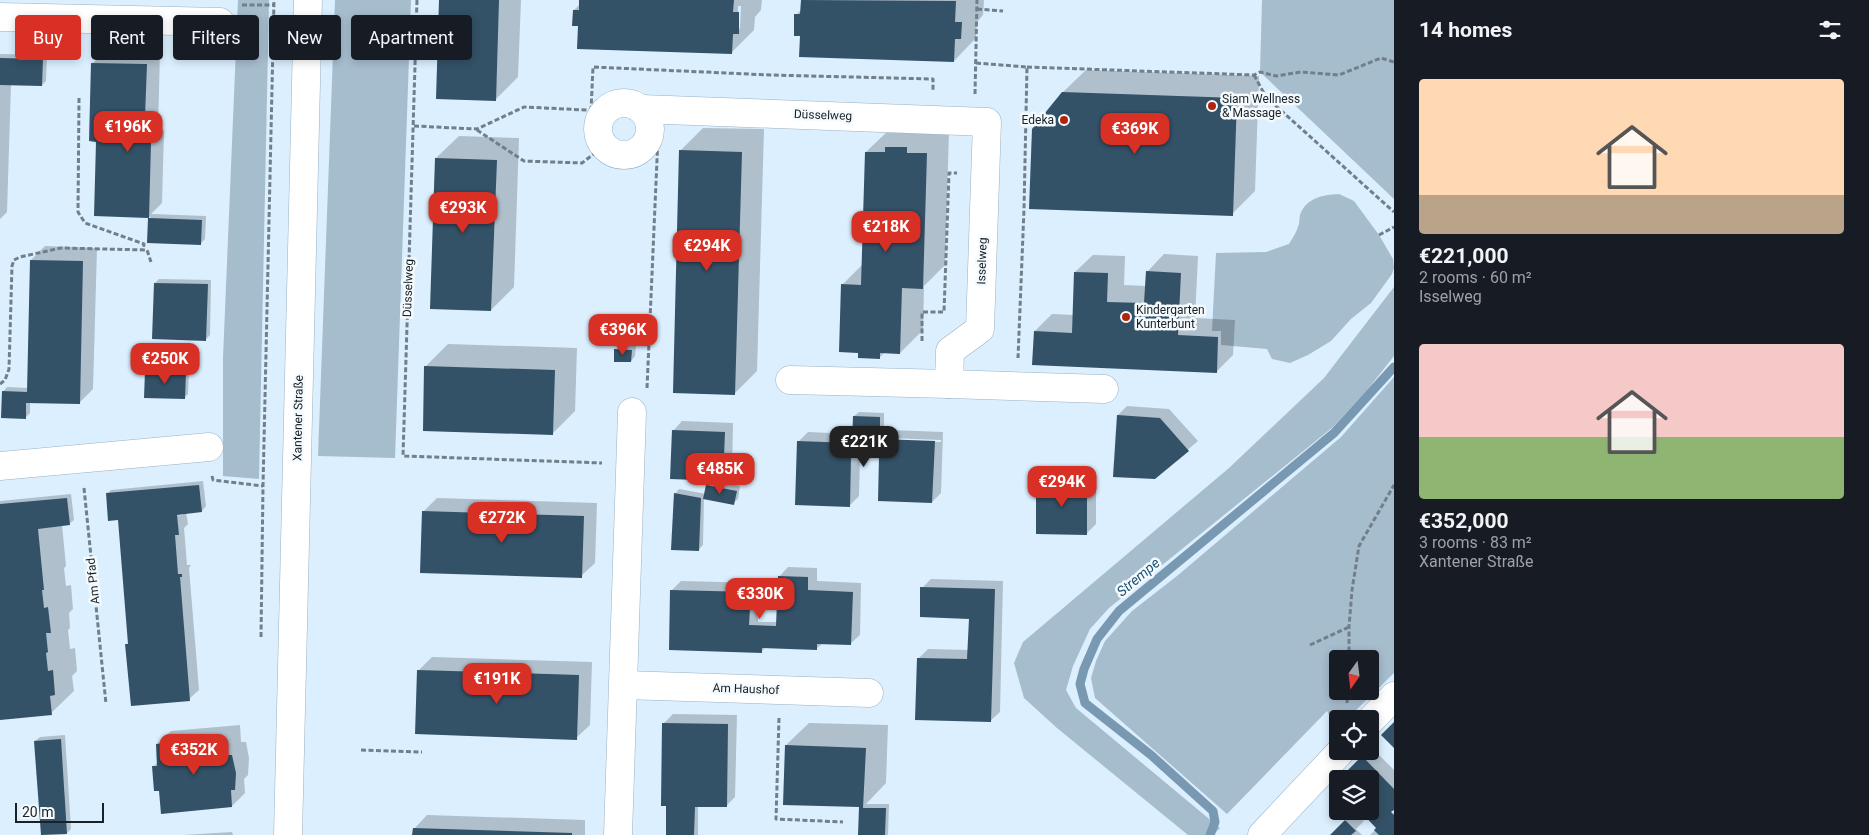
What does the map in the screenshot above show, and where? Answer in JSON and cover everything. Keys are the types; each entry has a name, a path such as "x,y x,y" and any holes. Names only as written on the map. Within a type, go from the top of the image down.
{"street":[{"name":"Xantener Straße","path":"288,835 308,0"},
{"path":"0,17 173,21"},
{"name":"Düsselweg","path":"598,111 613,105 626,103 650,110 981,121"},
{"path":"598,111 600,119 598,130 604,146 614,153 623,154 639,150 649,137 650,110"},
{"name":"Isselweg","path":"949,384 950,351 980,329 986,174 981,121"},
{"path":"790,380 1104,389"},
{"path":"618,835 630,464 644,398"},
{"path":"0,466 209,448"},
{"name":"Am Haushof","path":"624,685 869,693"},
{"path":"1379,712 1394,696"},
{"path":"1262,835 1333,760"}],"path":[{"path":"261,644 274,0"},
{"name":"Düsselweg","path":"417,0 403,456 630,464"},
{"path":"977,0 976,63 981,121"},
{"path":"977,9 1003,11"},
{"path":"976,63 1254,75 1260,72 1276,76 1301,72 1339,74 1381,58 1394,62"},
{"path":"1017,386 1027,66"},
{"path":"414,126 477,129 524,107 598,111 593,67 770,75 933,79 933,119"},
{"path":"1254,75 1266,97 1394,212"},
{"path":"80,98 78,212 85,223 144,244 143,250"},
{"path":"644,398 650,110"},
{"path":"477,129 524,161 582,163 604,146"},
{"path":"920,384 922,312 944,312 949,173 986,174"},
{"path":"1379,235 1394,226"},
{"path":"0,384 5,380 9,369 12,266 14,260 61,248 147,250 151,262"},
{"path":"209,448 213,480 263,486"},
{"name":"Am Pfad","path":"80,458 106,704"},
{"path":"1349,650 1352,590 1359,546 1394,485"},
{"path":"1310,645 1349,627"},
{"path":"780,690 776,819 843,822"},
{"path":"361,750 422,752"}],"shaded area":[{"path":"238,0 269,0 259,479 223,476 223,358 235,60 259,60 259,15 237,15"},
{"path":"335,0 411,0 410,15 351,15 351,60 409,60 395,458 318,456 333,60 341,60 341,15 334,15"},
{"path":"1262,0 1394,0 1394,199 1260,72"},
{"path":"1339,194 1354,201 1379,235 1393,259 1394,268 1392,274 1371,303 1351,319 1331,341 1290,363 1272,359 1267,349 1221,345 1221,331 1212,331 1216,253 1266,252 1289,244 1299,225 1300,215 1310,201 1327,195"},
{"path":"1394,287 1394,356 1368,389 1333,427 1109,608 1090,629 1073,666 1066,690 1076,708 1220,828 1213,835 1188,835 1057,728 1024,698 1014,663 1023,642 1229,468 1324,378"},
{"path":"1394,377 1394,673 1379,688 1379,650 1329,650 1329,700 1366,700 1356,710 1329,710 1329,715 1327,711 1227,814 1095,698 1091,678 1105,641 1132,611 1177,576 1341,437"}],"building":[{"path":"439,0 499,0 496,101 436,99 437,60 472,60 472,15 439,15"},
{"path":"579,0 734,0 733,12 739,12 739,34 733,34 732,54 577,49 578,26 572,26 573,10 579,10"},
{"path":"801,0 956,1 955,22 962,22 961,39 955,39 954,62 799,57 800,36 794,36 794,14 800,14"},
{"path":"0,58 43,60 42,86 0,85"},
{"path":"91,63 147,64 144,143 151,143 149,218 202,220 201,245 147,243 148,218 94,216 96,142 89,141"},
{"path":"1062,92 1237,98 1233,216 1029,209 1032,129"},
{"path":"885,147 907,147 907,153 927,153 923,289 902,288 900,354 880,353 880,359 858,358 858,353 839,352 841,284 861,285 865,152 885,152"},
{"path":"679,150 742,152 735,395 673,393"},
{"path":"435,158 497,160 491,311 430,309"},
{"path":"30,260 83,261 80,404 26,403 26,419 1,418 2,391 27,392"},
{"name":"Kindergarten Kunterbunt","path":"1146,271 1181,273 1178,335 1218,337 1217,373 1032,365 1034,331 1072,333 1074,272 1108,273 1107,302 1144,303"},
{"path":"154,283 208,284 206,341 152,339"},
{"path":"614,349 632,350 631,362 614,362"},
{"path":"424,366 555,370 553,435 423,431"},
{"path":"145,371 186,372 185,399 144,398"},
{"path":"1117,415 1160,418 1189,451 1155,479 1113,477"},
{"path":"853,416 880,417 880,439 935,441 932,503 878,501 879,457 851,456 850,507 795,505 797,441 852,443"},
{"path":"672,430 725,432 723,481 670,479"},
{"path":"1036,482 1087,482 1087,535 1036,534"},
{"path":"199,485 202,512 177,515 179,535 175,535 178,574 182,574 182,577 180,577 190,701 131,706 125,644 128,644 118,520 108,521 106,493"},
{"path":"706,485 737,491 734,505 703,499"},
{"path":"674,493 701,498 699,551 671,550"},
{"path":"67,498 70,525 38,529 44,608 48,607 51,633 46,633 48,652 46,653 48,671 53,670 55,695 50,696 52,715 0,720 0,504"},
{"path":"422,511 584,516 582,578 420,573"},
{"path":"778,576 808,577 808,590 853,592 851,645 817,644 817,650 762,648 762,653 669,650 670,590 751,592 749,625 776,626"},
{"path":"920,587 995,589 991,722 915,720 917,658 967,659 969,619 920,617"},
{"path":"417,670 579,675 577,740 415,734"},
{"path":"1394,722 1394,748 1381,735"},
{"path":"662,723 728,724 727,807 695,807 694,835 666,835 666,806 661,806"},
{"path":"226,738 228,755 232,755 236,773 235,790 231,790 232,807 161,814 159,791 154,791 152,766 157,766 156,744"},
{"path":"61,739 67,834 41,835 34,741"},
{"path":"785,745 866,748 863,808 886,808 885,835 858,835 859,807 783,805"},
{"path":"1358,760 1366,760 1376,770 1348,770"},
{"path":"1379,774 1394,789 1394,810 1391,812 1394,815 1394,835 1379,835 1374,830 1376,828 1368,820 1379,820"},
{"path":"1345,820 1356,831 1351,835 1330,835"},
{"path":"413,828 572,833 572,835 412,835"}],"waterway":[{"name":"Strempe","path":"1210,835 1215,822 1213,811 1151,755 1085,703 1080,684 1084,669 1097,639 1119,611 1334,433 1394,367"}],"place":[{"name":"Siam Wellness & Massage","path":"1212,106"},
{"name":"Edeka","path":"1064,120"},
{"name":"Kindergarten Kunterbunt","path":"1126,317"}]}
